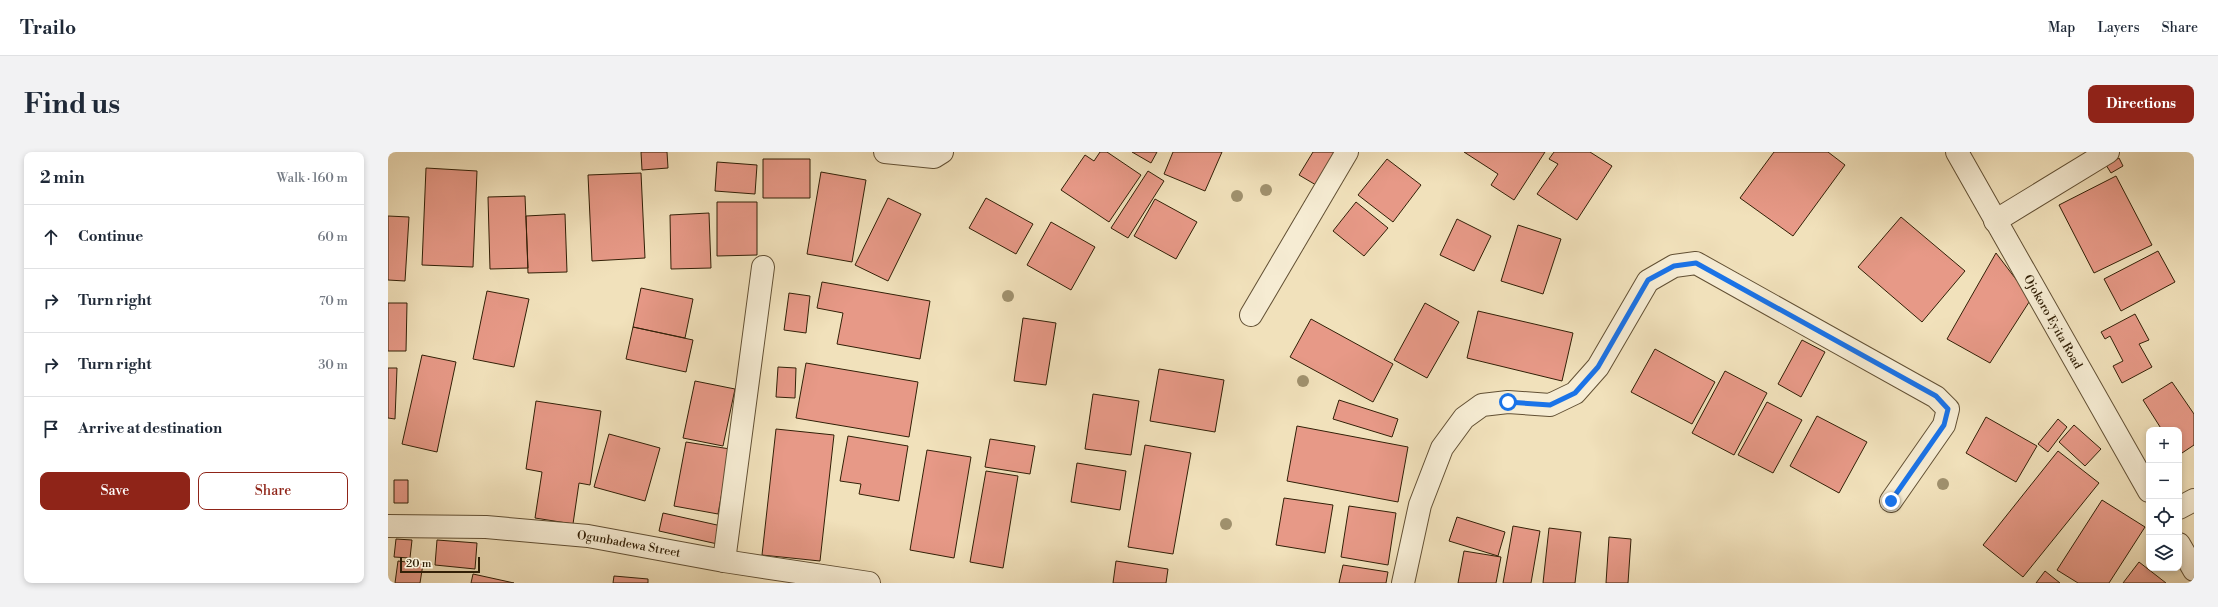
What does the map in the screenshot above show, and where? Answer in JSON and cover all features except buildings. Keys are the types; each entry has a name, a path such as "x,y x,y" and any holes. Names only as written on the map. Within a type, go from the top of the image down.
{"street":[{"path":"885,152 934,157 942,152"},
{"path":"1251,315 1347,152"},
{"name":"Ojokoro Eyita Road","path":"1956,152 2146,486"},
{"path":"1995,221 2108,152"},
{"path":"1403,583 1420,505 1442,448 1464,418 1482,405 1508,402 1550,405 1575,393 1598,367 1648,280 1674,266 1696,263 1936,396 1948,409 1944,425 1891,501"},
{"path":"724,561 763,267"},
{"path":"2182,506 2194,500"},
{"name":"Ogunbadewa Street","path":"388,526 486,527 580,536 724,561 869,583"},
{"path":"2182,549 2194,570"}],"route":[{"path":"1508,402 1550,405 1575,393 1598,367 1648,280 1674,266 1696,263 1936,396 1948,409 1944,425 1891,501"}]}
